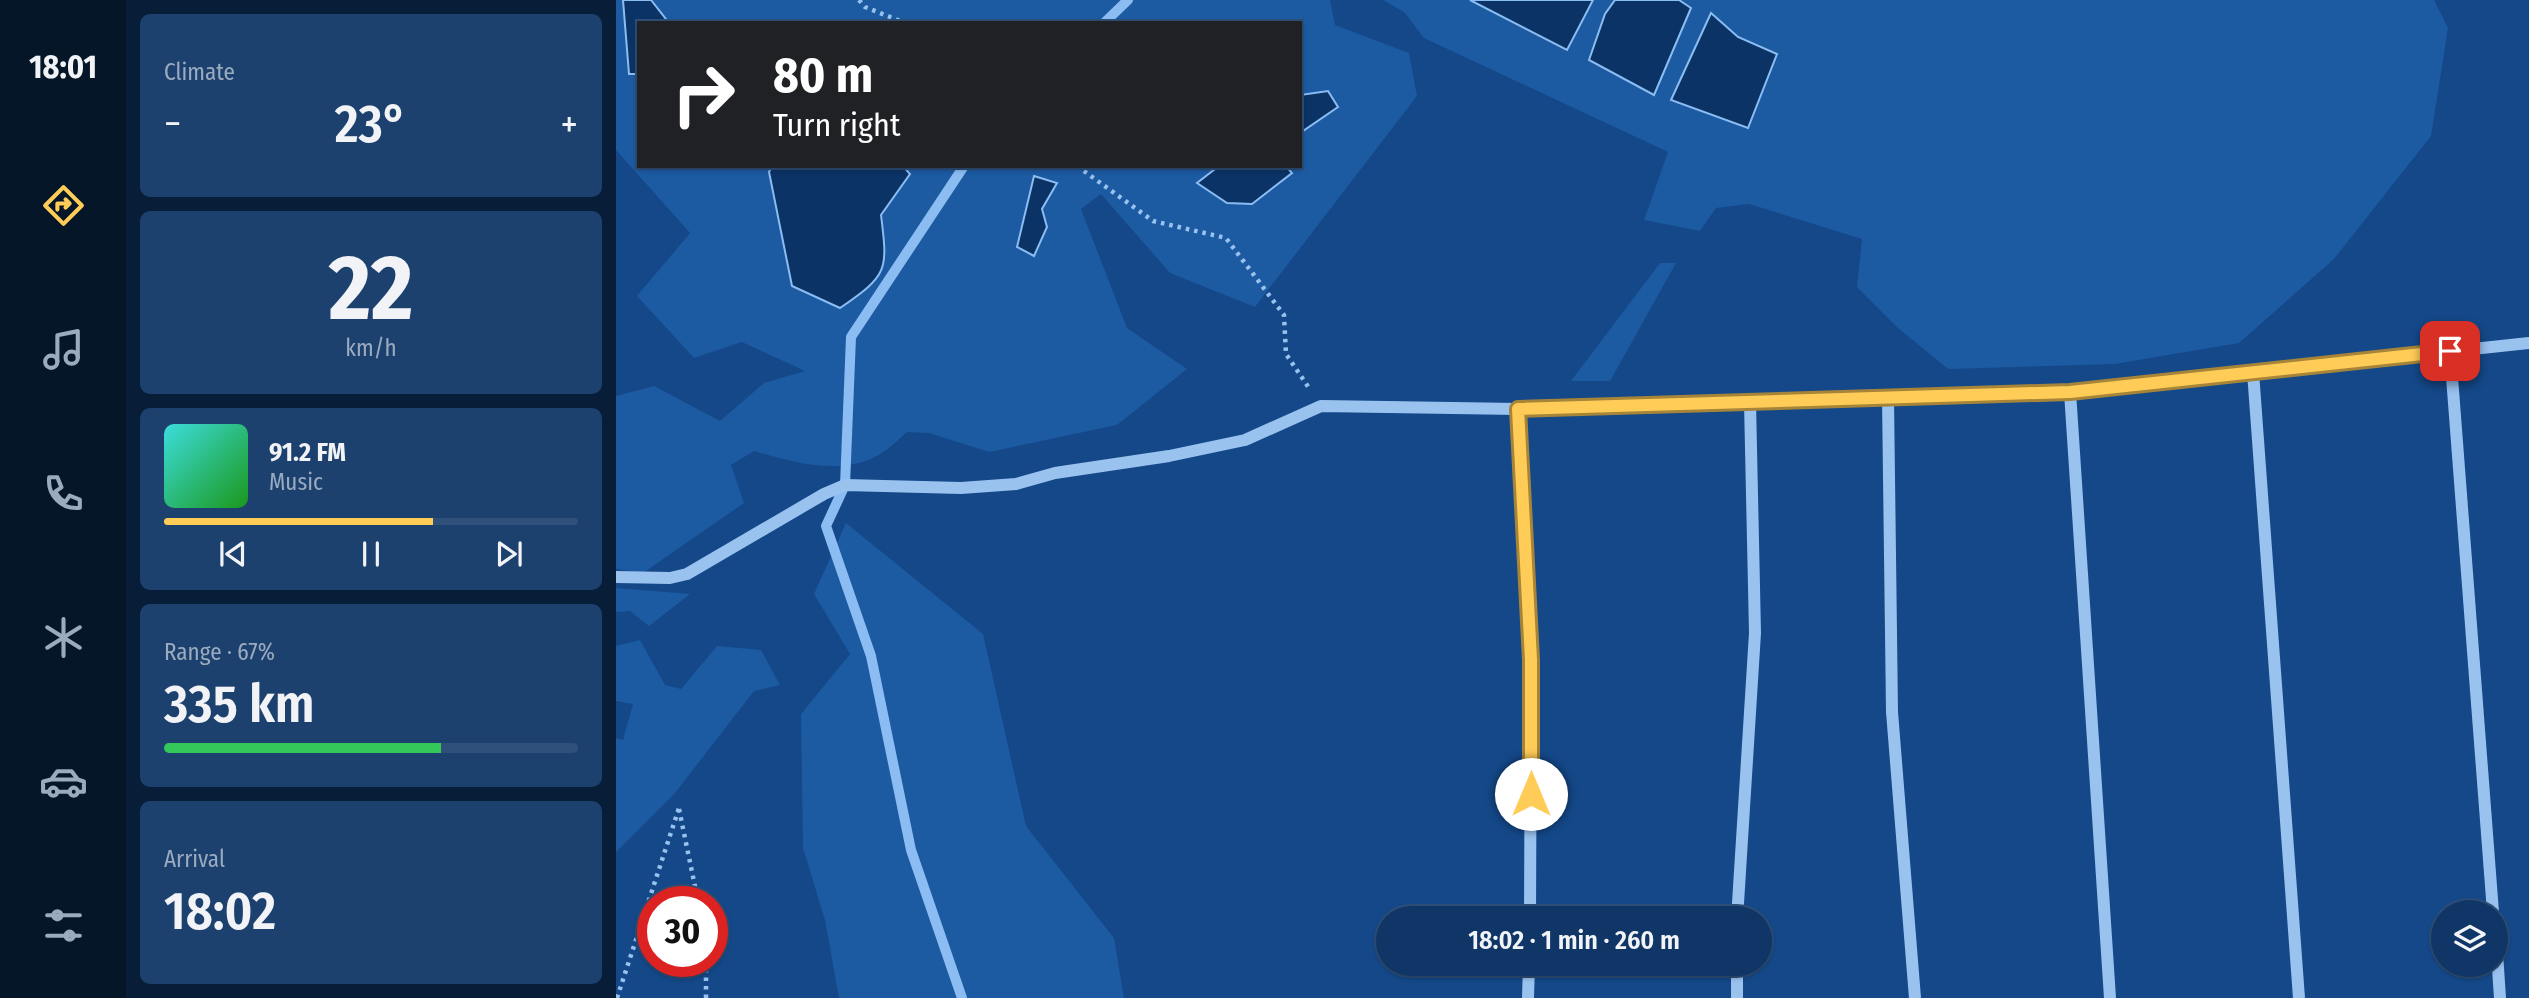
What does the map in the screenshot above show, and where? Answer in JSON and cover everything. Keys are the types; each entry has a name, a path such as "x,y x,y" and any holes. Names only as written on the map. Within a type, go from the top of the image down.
{"street":[{"path":"616,577 670,579 687,574 824,494 845,485 961,488 1016,484 1055,472 1168,457 1245,440 1321,406 1518,409 2070,392 2529,343"},
{"path":"2450,351 2492,900"},
{"path":"2253,372 2299,998"},
{"path":"2070,392 2110,998"},
{"path":"1888,398 1892,712 1914,998"},
{"path":"1738,906 1755,633 1750,402"},
{"path":"1518,409 1531,660 1530,906"},
{"path":"1528,998 1529,976"},
{"path":"1737,976 1737,998"},
{"path":"2499,977 2500,998"}],"path":[{"path":"859,0 865,8 900,21"},
{"path":"1080,168 1153,220 1226,238 1284,315 1286,354 1321,406"},
{"path":"654,886 679,808 695,886"},
{"path":"617,998 637,937"},
{"path":"706,977 706,998"}],"shaded area":[{"path":"616,0 1330,0 1335,25 1409,53 1417,96 1255,307 1170,273 1101,194 1081,209 1127,328 1187,369 1117,425 989,452 929,433 907,432 877,456 847,465 816,465 754,451 731,465 744,503 643,573 616,569 616,396 654,386 720,421 764,383 805,371 742,342 694,358 637,296 690,233 616,150"},
{"path":"623,0 651,0 667,21 637,21 637,74 629,74"},
{"path":"1383,0 2434,0 2448,28 2431,136 2334,259 2239,343 2115,364 1948,369 1898,328 1857,287 1862,239 1749,204 1716,208 1700,231 1644,220 1668,152 1424,38 1404,12"},
{"path":"1470,0 1593,0 1567,50"},
{"path":"1615,0 1679,0 1691,8 1654,95 1589,60 1605,14"},
{"path":"1711,13 1738,37 1777,54 1748,128 1671,100"},
{"path":"1328,91 1338,107 1302,132 1302,95"},
{"path":"771,168 905,168 910,174 881,215 884,260 881,270 868,287 840,308 792,286 769,172"},
{"path":"1216,168 1288,168 1292,173 1252,204 1227,203 1197,183"},
{"path":"1034,176 1057,183 1042,209 1047,227 1034,256 1017,247"},
{"path":"1660,263 1676,263 1610,381 1571,381"},
{"path":"846,523 983,634 1026,826 1114,938 1124,998 839,998 825,920 803,848 801,714 850,654 814,594"},
{"path":"616,588 690,594 649,626 630,611 616,612"},
{"path":"640,640 665,685 681,689 717,646 761,650 780,685 754,691 675,793 616,852 616,738 623,740 633,704 616,701 616,646"}],"waterway":[{"path":"1106,21 1128,0"},
{"path":"962,998 911,850 871,656 826,526 845,485 851,337 963,168"}],"route":[{"path":"1531,794 1531,660 1518,409 2070,392 2450,351"}]}
